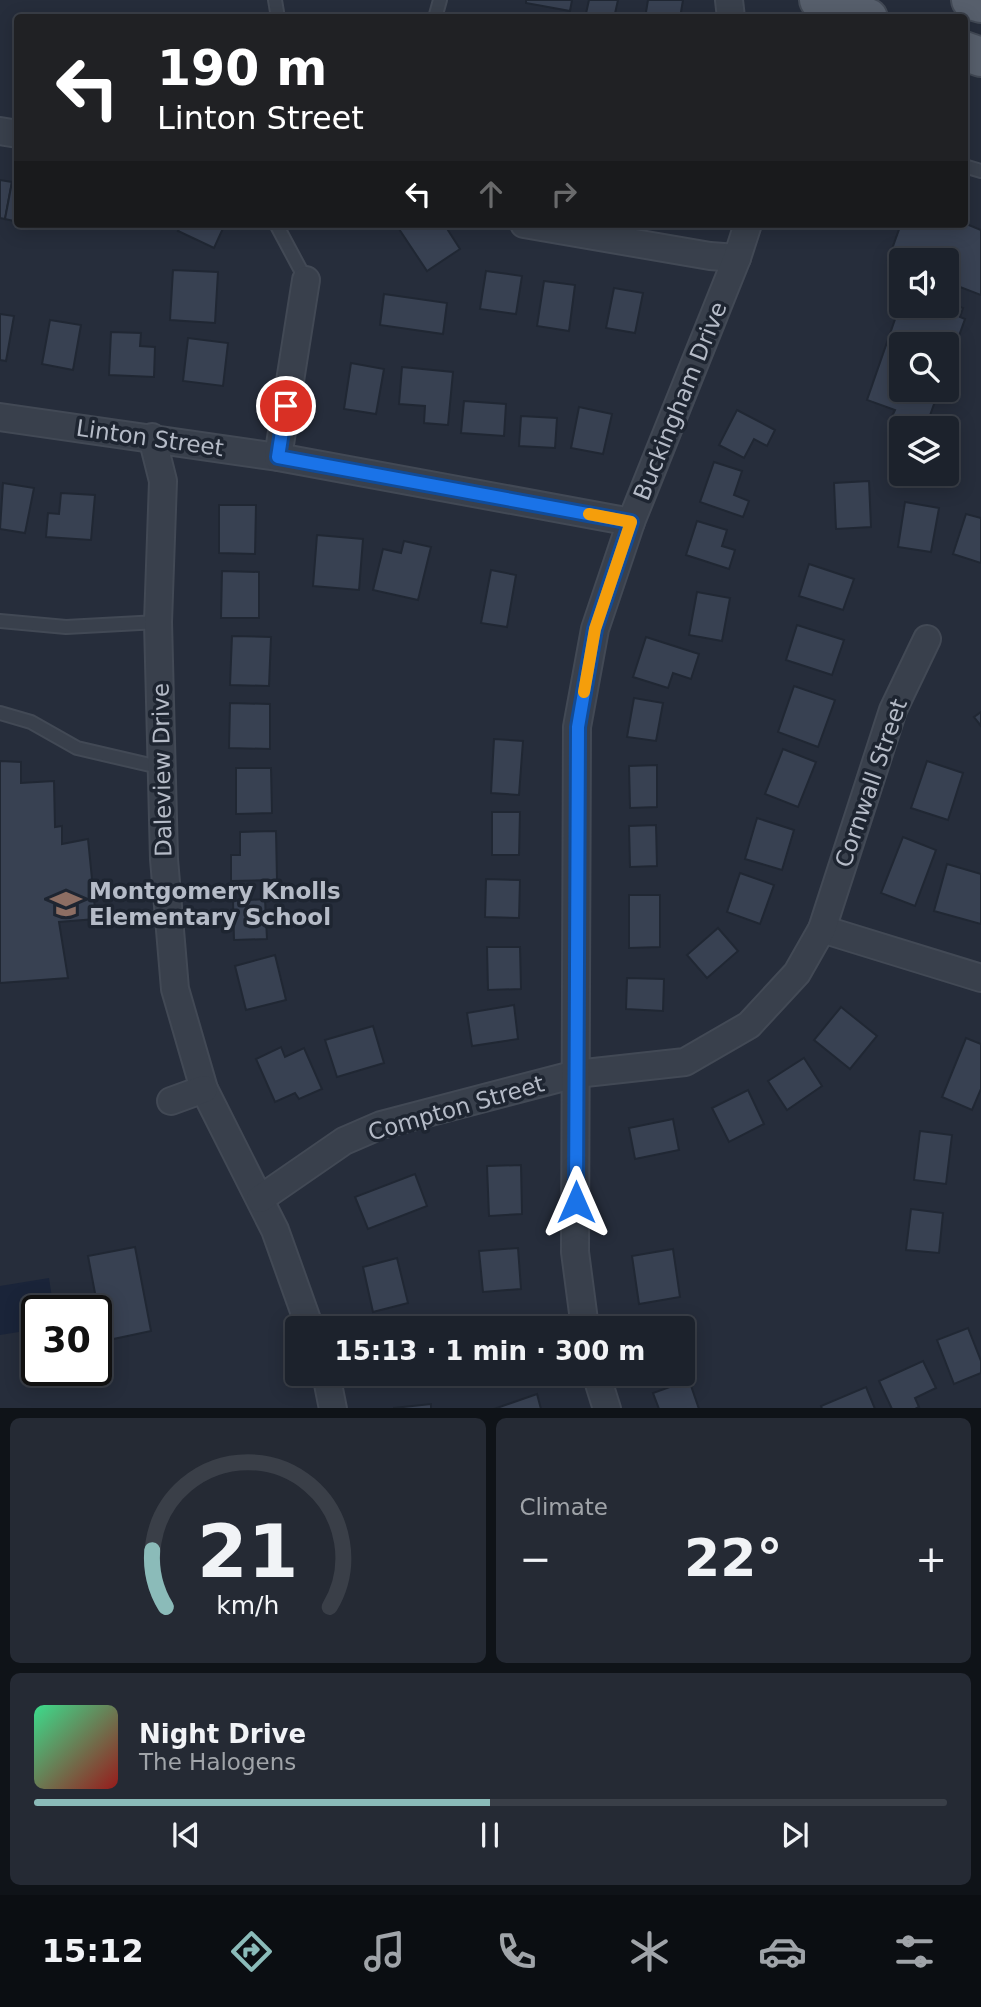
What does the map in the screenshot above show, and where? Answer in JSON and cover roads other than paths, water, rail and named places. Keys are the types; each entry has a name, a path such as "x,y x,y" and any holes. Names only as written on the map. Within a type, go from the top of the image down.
{"main road":[{"path":"819,0 856,14"},
{"path":"971,0 981,4"}],"street":[{"path":"547,228 710,257 737,258"},
{"name":"Buckingham Drive","path":"583,1316 575,1252 578,727 595,629 631,522 747,228"},
{"path":"278,457 306,280"},
{"name":"Linton Street","path":"0,416 278,457 631,522"},
{"name":"Daleview Drive","path":"152,437 163,481 158,622 164,859 175,989 204,1089 275,1230 306,1316"},
{"name":"Cornwall Street","path":"822,929 893,710 927,639"},
{"path":"822,929 981,978"},
{"name":"Compton Street","path":"260,1199 344,1141 381,1125 576,1074 685,1062 750,1025 797,973 822,929"},
{"path":"171,1101 204,1089"},
{"path":"328,1386 332,1408"},
{"path":"600,1386 607,1408"}],"lane":[{"path":"278,228 306,280"},
{"path":"0,621 66,627 158,622"},
{"path":"0,713 32,722 77,748 163,768"}],"water":[{"path":"49,1278 52,1295 21,1295 21,1332 0,1335 0,1286"}],"place":[{"name":"Montgomery Knolls Elementary School","path":"66,904"}]}
